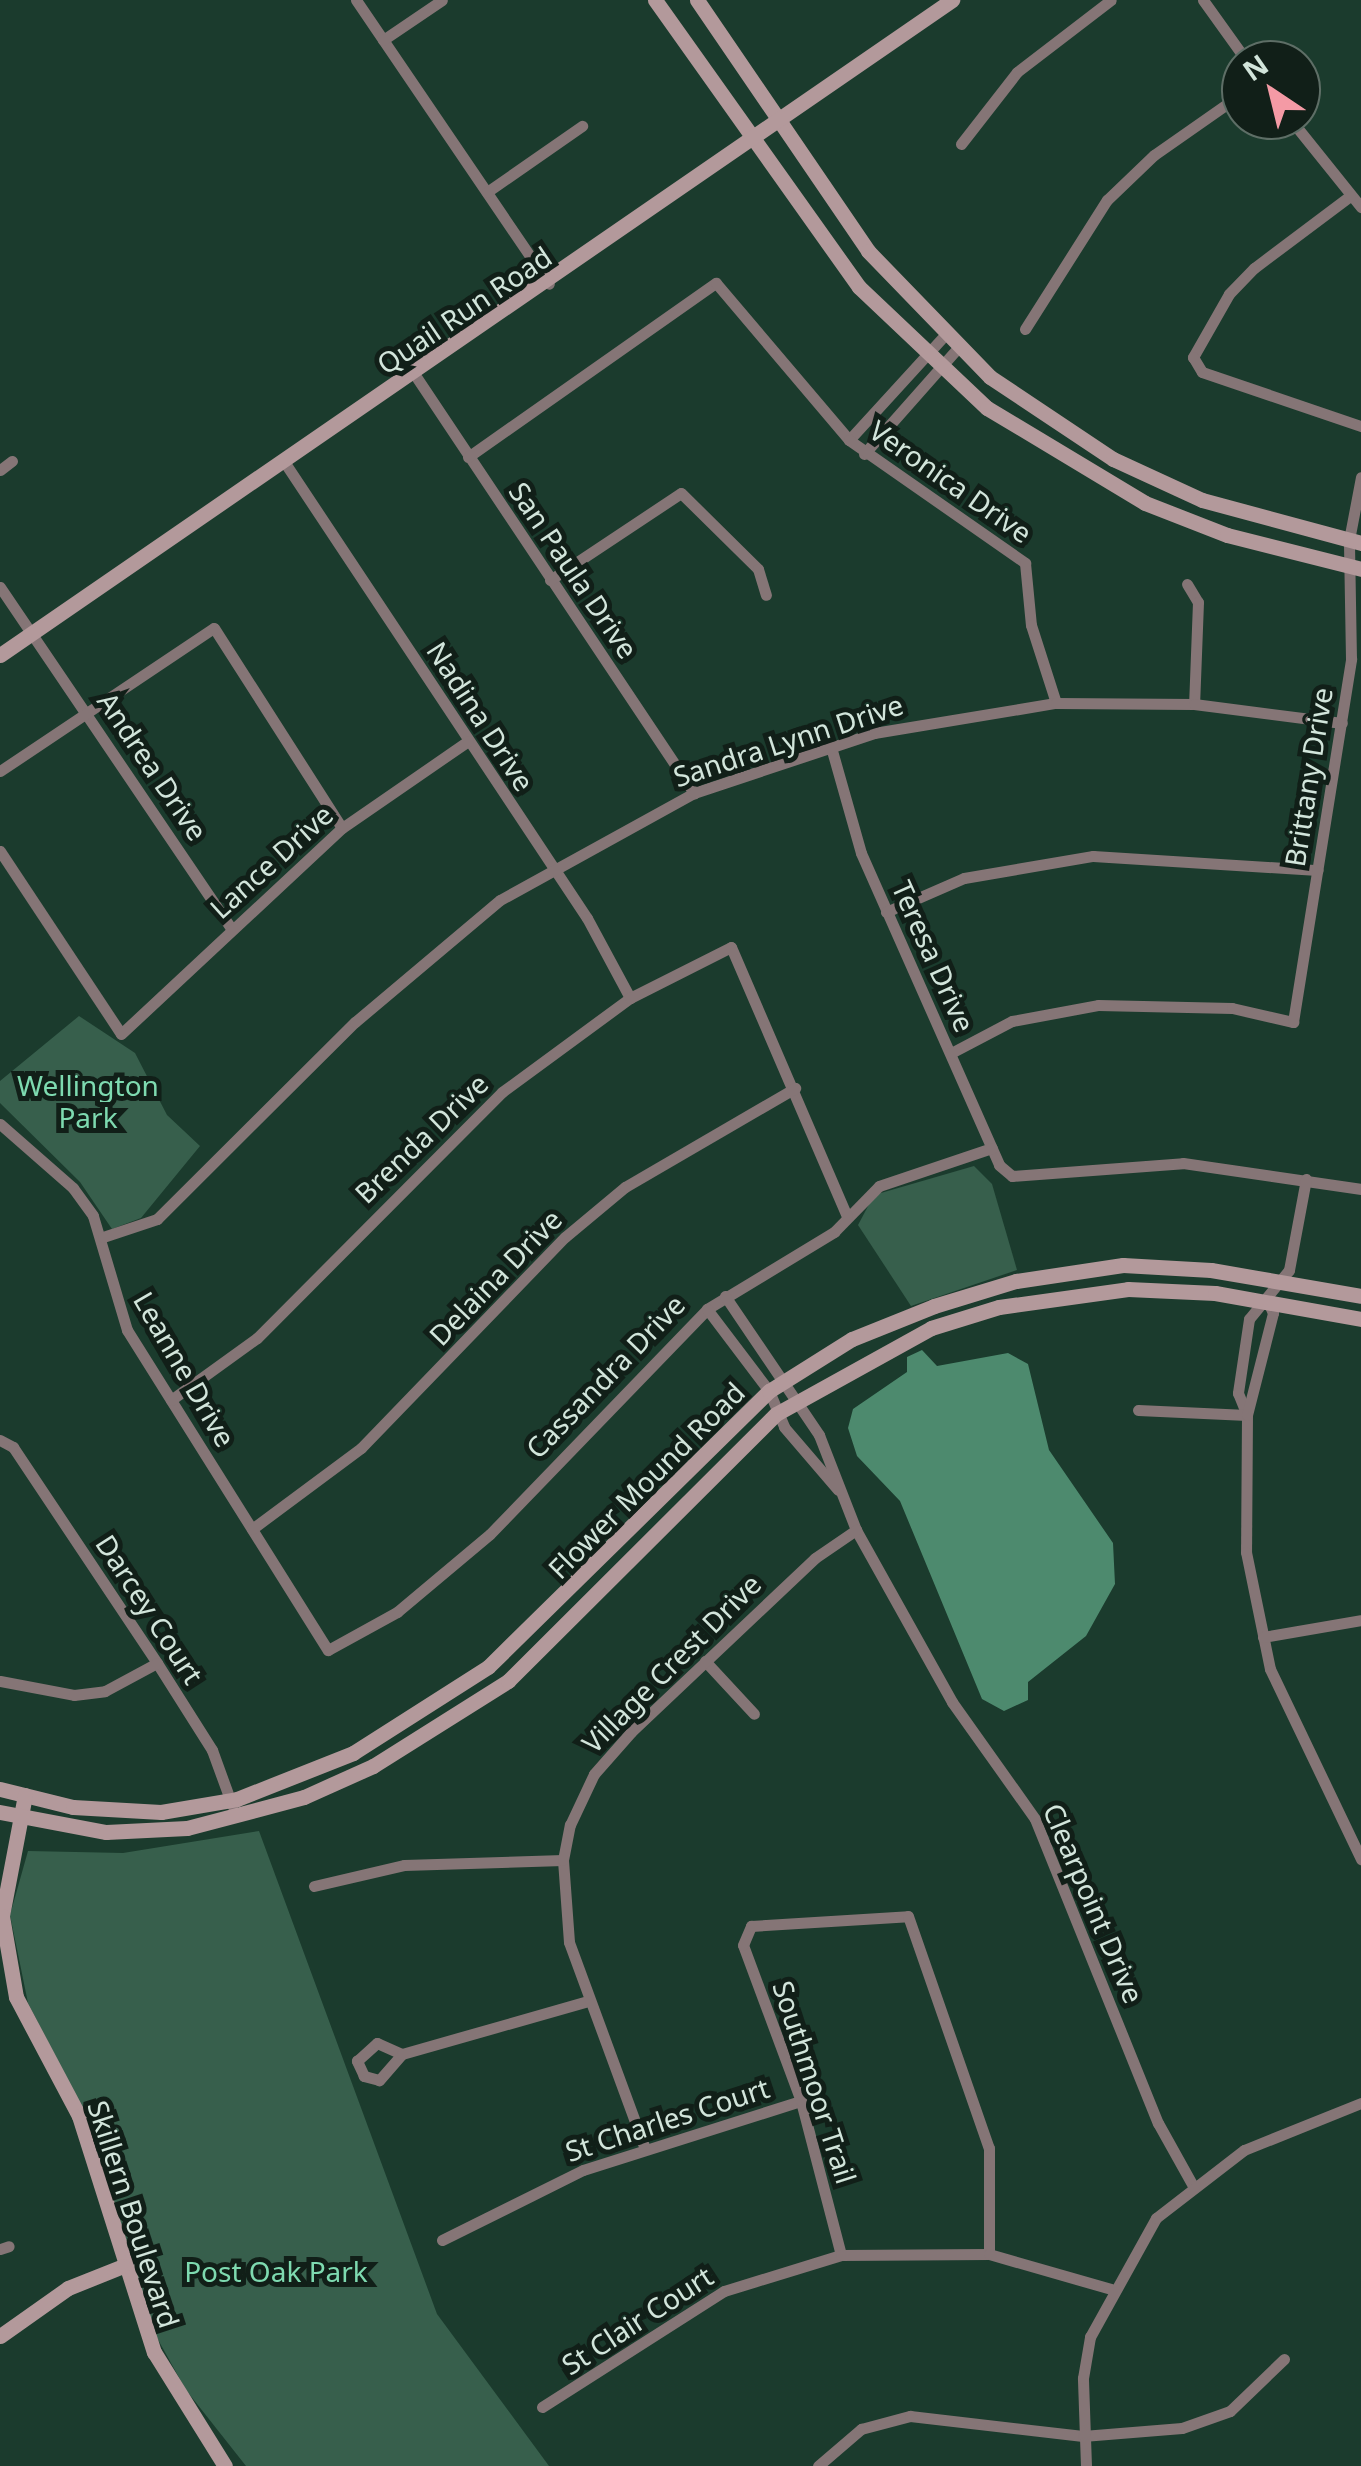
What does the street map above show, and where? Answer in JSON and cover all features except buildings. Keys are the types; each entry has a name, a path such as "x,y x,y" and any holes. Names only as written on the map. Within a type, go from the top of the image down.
{"main road":[{"path":"655,0 859,287 939,368 1035,443 1146,503 1356,568"},
{"path":"698,0 868,251 957,349 1113,459 1202,500 1355,541"},
{"name":"Quail Run Road","path":"0,655 549,284 952,0"},
{"name":"Flower Mound Road","path":"0,1789 161,1812 231,1800 353,1753 488,1667 769,1391 883,1324 1066,1270 1123,1265 1278,1280 1361,1296"},
{"name":"Flower Mound Road","path":"0,1812 106,1832 234,1820 373,1766 508,1681 776,1414 868,1356 999,1308 1128,1289 1268,1302 1361,1319"},
{"name":"Skillern Boulevard","path":"25,1795 2,1916 6,1958 16,1997 78,2116 123,2266 169,2382 225,2466"},
{"path":"0,2336 68,2288 123,2266"}],"street":[{"path":"356,0 549,284"},
{"path":"384,40 442,0"},
{"path":"961,144 1017,72 1111,0"},
{"path":"1203,0 1232,40"},
{"path":"1026,329 1107,200 1154,155 1221,108"},
{"path":"487,192 582,126"},
{"path":"1307,140 1361,207"},
{"path":"1350,196 1254,268 1193,357 1202,372 1361,426"},
{"name":"Veronica Drive","path":"468,457 716,283 864,454 1026,563 1031,625 1056,704"},
{"path":"849,440 943,337"},
{"path":"864,454 957,349"},
{"name":"San Paula Drive","path":"415,375 694,792"},
{"path":"0,470 12,461"},
{"name":"Nadina Drive","path":"285,462 551,867 630,998"},
{"name":"Brittany Drive","path":"951,1053 1012,1021 1098,1005 1179,1003 1293,1022 1342,723 1361,477"},
{"path":"550,580 681,494 758,569 766,595"},
{"path":"1187,584 1198,602 1194,704"},
{"name":"Andrea Drive","path":"0,588 232,928"},
{"path":"0,771 214,628 342,828"},
{"name":"Sandra Lynn Drive","path":"103,1237 157,1219 355,1022 551,867 694,792 831,747 930,721 1056,704 1194,704 1342,723"},
{"name":"Lance Drive","path":"0,852 121,1034 342,828 468,742"},
{"name":"Teresa Drive","path":"831,747 843,802 886,912 992,1148 1012,1176 1183,1162 1306,1179"},
{"path":"886,912 964,878 1093,856 1318,870"},
{"name":"Brenda Drive","path":"171,1400 257,1338 502,1092 630,998 731,947 795,1088"},
{"path":"795,1088 848,1216"},
{"name":"Delaina Drive","path":"252,1530 361,1448 565,1237 626,1186 795,1088"},
{"name":"Leanne Drive","path":"0,1124 73,1188 103,1237 114,1301 171,1400 328,1650"},
{"name":"Cassandra Drive","path":"328,1650 397,1612 490,1534 707,1309 834,1232 879,1186 992,1148"},
{"path":"1247,1415 1238,1393 1250,1319 1268,1302 1278,1280 1289,1270 1306,1179 1361,1189"},
{"name":"Clearpoint Drive","path":"725,1296 798,1399 856,1530 958,1712 1035,1818 1158,2122 1193,2186"},
{"path":"1268,1302 1273,1314 1247,1415 1246,1552 1262,1637 1304,1751 1361,1859"},
{"name":"Clearpoint Drive","path":"707,1309 769,1391 776,1414 840,1494"},
{"path":"1138,1410 1247,1415"},
{"name":"Darcey Court","path":"0,1440 13,1447 212,1750 231,1800 234,1820"},
{"name":"Village Crest Drive","path":"644,2146 568,1942 563,1860 594,1774 814,1558 856,1530"},
{"path":"1262,1637 1361,1620"},
{"path":"705,1661 754,1714"},
{"path":"0,1680 74,1695 105,1691 157,1663"},
{"path":"314,1886 404,1864 563,1860"},
{"name":"Southmoor Trail","path":"841,2255 801,2101 743,1944 751,1926 908,1916 988,2148 989,2254"},
{"path":"402,2054 588,2001"},
{"name":"St Charles Court","path":"442,2240 644,2146 801,2101"},
{"path":"1086,2466 1086,2351 1112,2289 1156,2218 1244,2150 1361,2103"},
{"name":"St Clair Court","path":"542,2407 724,2291 841,2255 989,2254 1112,2289"},
{"path":"818,2466 861,2429 910,2416 1083,2436 1209,2421 1248,2397 1284,2359"}],"green space":[{"name":"Wellington Park","path":"79,1016 135,1053 167,1115 200,1146 141,1218 112,1229 80,1182 0,1103 0,1081"},
{"path":"974,1166 992,1184 1017,1270 911,1306 858,1225 874,1195"},
{"name":"Post Oak Park","path":"259,1831 437,2314 549,2466 246,2466 186,2390 151,2327 91,2125 28,2003 10,1915 28,1851 123,1853"}],"shaded area":[{"path":"922,1350 937,1366 1008,1353 1028,1364 1049,1450 1113,1543 1115,1584 1086,1636 1028,1682 1028,1700 1004,1711 982,1699 900,1501 857,1456 848,1428 853,1409 907,1372 907,1357"}]}
